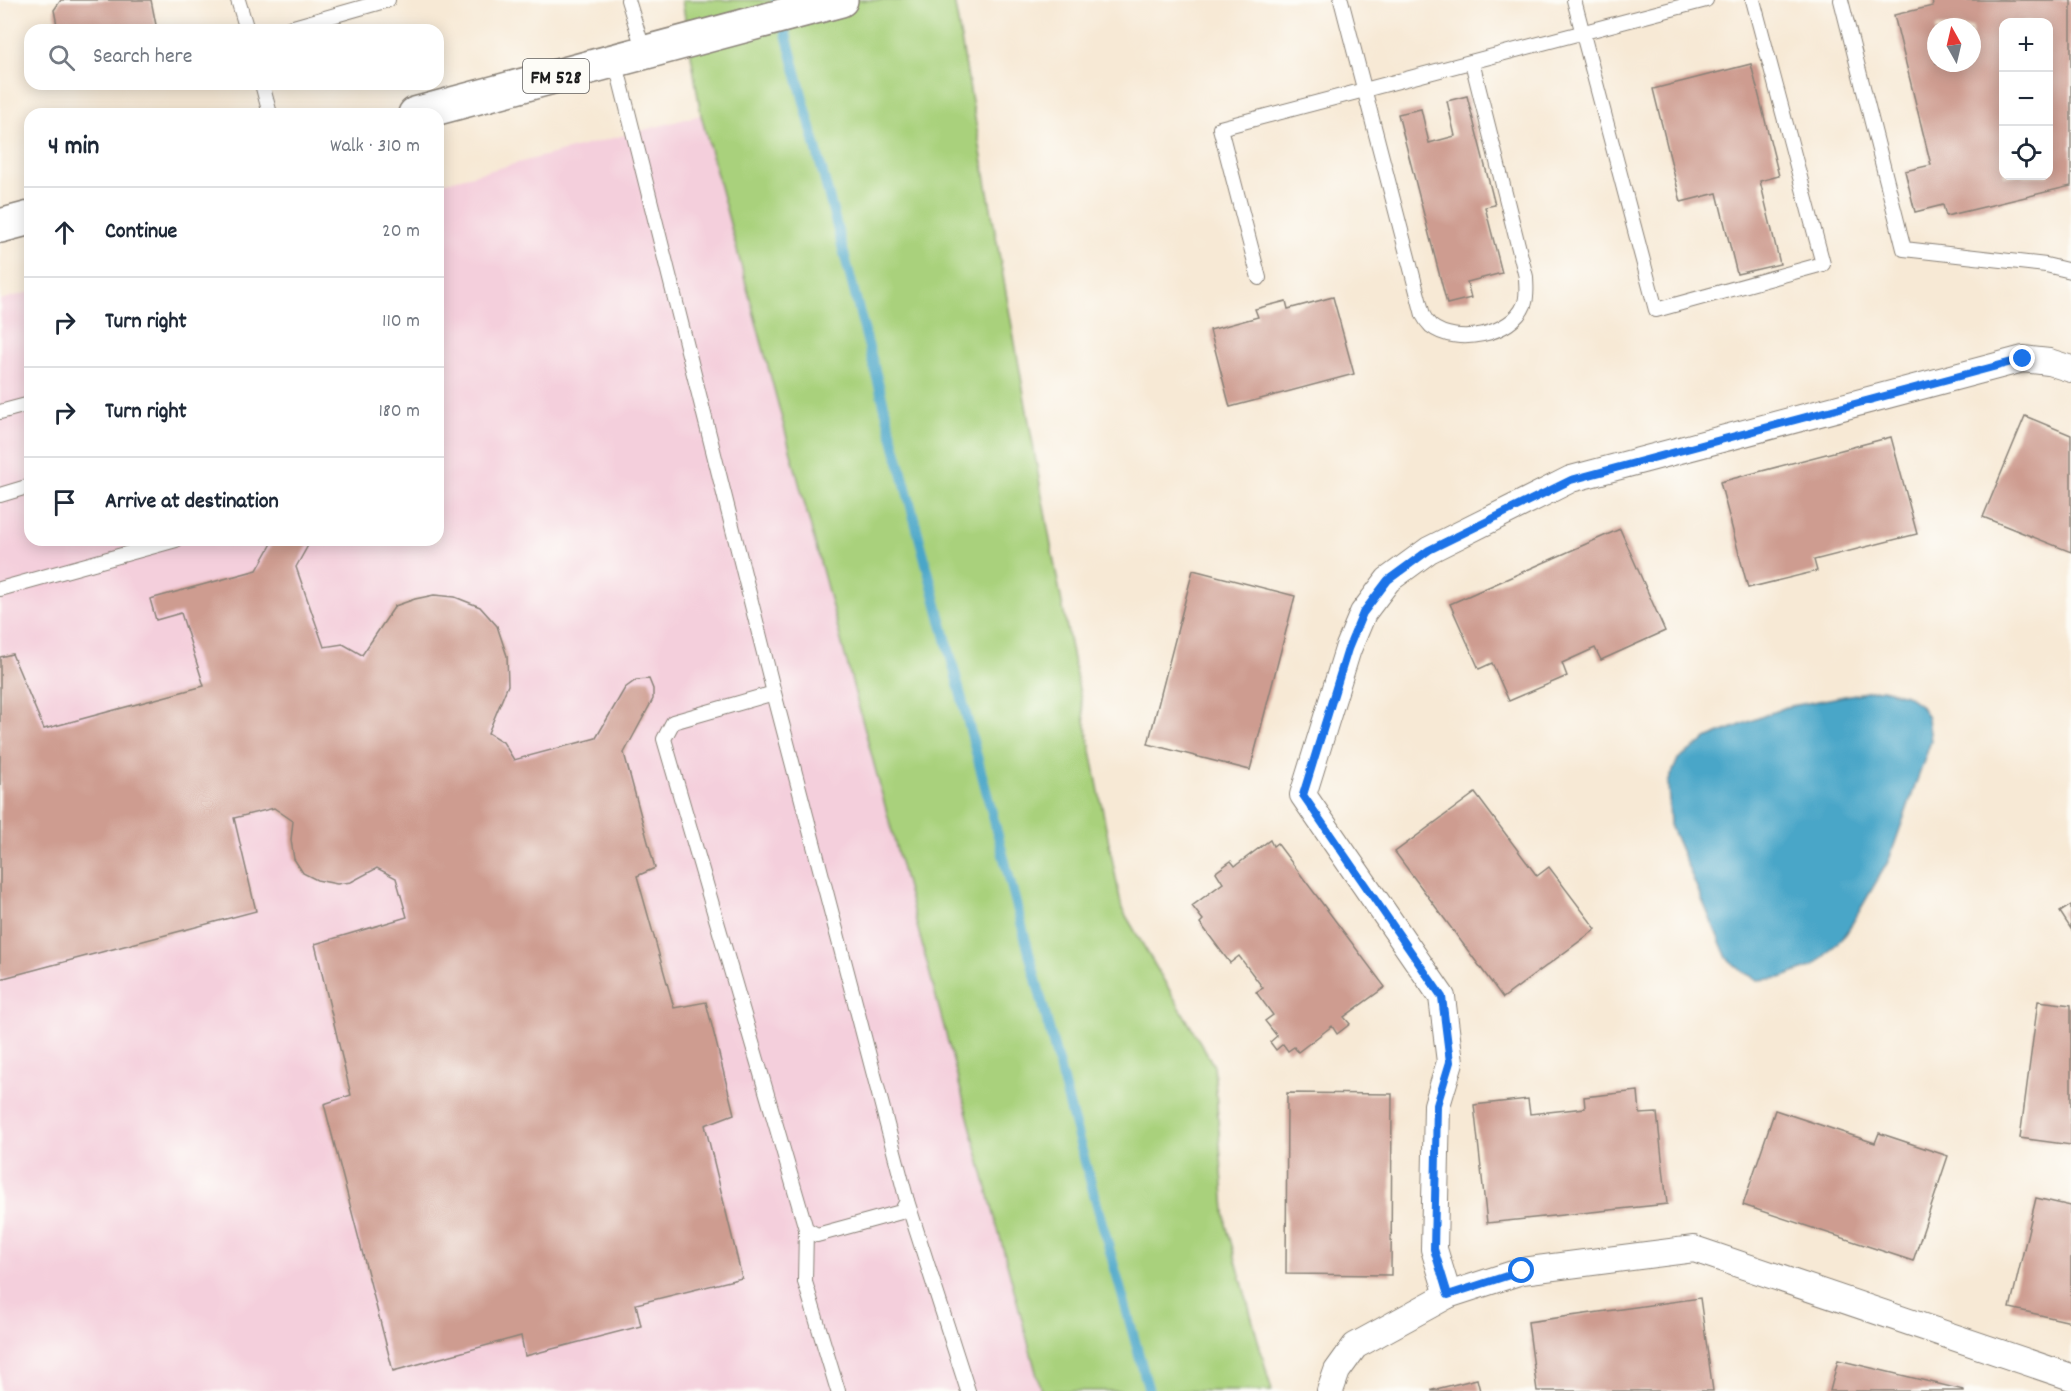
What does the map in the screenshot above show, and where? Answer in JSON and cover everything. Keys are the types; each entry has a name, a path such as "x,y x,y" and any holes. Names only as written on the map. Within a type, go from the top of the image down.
{"main road":[{"name":"FM 528","path":"436,108 841,0"},
{"path":"0,226 24,220"}],"street":[{"path":"1448,1295 1434,1249 1437,1105 1450,1062 1442,997 1303,795 1348,649 1363,613 1388,580 1429,550 1571,480 2023,359 2049,362 2071,369"},
{"path":"1330,1391 1337,1371 1355,1346 1448,1295 1522,1271 1694,1249 2071,1377"}],"lane":[{"path":"238,0 245,24"},
{"path":"304,24 388,0"},
{"path":"628,0 630,56 774,693 907,1201 968,1391"},
{"path":"1341,0 1423,315 1431,326 1444,333 1462,338 1482,335 1501,328 1524,305 1526,277 1472,62"},
{"path":"1574,0 1656,310 1823,264 1753,0"},
{"path":"1258,278 1220,128 1706,0"},
{"path":"1841,0 1904,249 2046,265 2071,270"},
{"path":"264,90 268,108"},
{"path":"0,412 24,406"},
{"path":"0,495 24,488"},
{"path":"0,589 154,546"},
{"path":"774,693 674,722 664,739 806,1229 805,1282 838,1391"},
{"path":"806,1229 817,1235 901,1212 907,1201"}],"shaded area":[{"path":"701,115 1041,1391 0,1391 0,300 24,294 24,546 444,546 444,182"}],"green space":[{"path":"682,0 954,0 1053,557 1122,909 1214,1066 1226,1224 1272,1391 1041,1391 701,115"}],"water":[{"path":"1882,689 1906,695 1920,705 1928,718 1931,741 1889,860 1846,934 1814,966 1780,978 1758,980 1743,972 1727,958 1670,825 1668,783 1678,759 1708,738 1786,707"}],"building":[{"path":"61,0 151,0 156,24 57,24 54,10"},
{"path":"1932,0 2071,0 2071,186 1946,216 1943,205 1915,212 1905,171 1931,165 1894,15 1933,6"},
{"path":"1751,64 1779,176 1760,181 1780,264 1737,274 1717,193 1681,202 1653,89"},
{"path":"1467,96 1495,205 1485,207 1502,273 1467,282 1471,298 1447,304 1398,114 1421,109 1429,143 1455,136 1447,101"},
{"path":"1333,297 1354,374 1230,407 1210,330 1258,317 1255,309 1286,301 1288,309"},
{"path":"2025,416 2071,435 2071,552 1983,517"},
{"path":"1891,437 1917,534 1814,560 1817,571 1748,588 1720,482"},
{"path":"1620,529 1665,631 1601,660 1595,648 1562,663 1567,676 1509,701 1492,663 1479,669 1450,604"},
{"path":"271,546 308,546 296,567 324,647 343,644 362,655 395,606 434,595 455,597 480,607 497,626 507,656 508,685 488,733 503,742 514,760 596,738 625,688 636,680 649,679 653,689 653,699 624,753 655,868 637,876 674,1008 706,1002 734,1114 705,1125 742,1278 636,1304 641,1326 525,1356 521,1336 393,1371 324,1104 351,1095 315,944 407,917 396,878 377,868 351,882 337,884 317,880 303,873 294,859 291,840 293,821 274,808 234,818 256,911 0,979 0,657 12,654 44,729 204,686 181,613 156,620 150,599 257,570"},
{"path":"1193,570 1295,596 1250,770 1148,744"},
{"path":"1475,793 1537,876 1549,867 1596,929 1503,998 1395,852"},
{"path":"1270,840 1273,846 1277,843 1385,987 1344,1017 1350,1024 1337,1034 1332,1026 1298,1052 1294,1047 1288,1051 1283,1044 1276,1050 1270,1042 1277,1036 1265,1021 1273,1015 1256,992 1263,988 1239,956 1230,963 1200,923 1203,920 1192,906 1223,883 1216,872 1231,861 1235,866"},
{"path":"2071,905 2071,929 2060,912"},
{"path":"2038,1001 2071,1005 2071,1145 2020,1138"},
{"path":"1638,1091 1640,1114 1657,1113 1667,1204 1487,1223 1474,1105 1528,1099 1530,1114 1585,1108 1584,1097"},
{"path":"1287,1093 1392,1094 1391,1275 1286,1274"},
{"path":"1775,1110 1875,1143 1879,1133 1948,1156 1913,1261 1743,1205"},
{"path":"2036,1198 2071,1206 2071,1322 2010,1308"},
{"path":"1700,1298 1713,1391 1537,1391 1528,1322"},
{"path":"1838,1360 1964,1390 1964,1391 1830,1391"},
{"path":"1477,1379 1480,1391 1432,1391 1432,1390"}],"waterway":[{"path":"777,0 1073,1119 1149,1391"}],"route":[{"path":"1522,1271 1448,1295 1434,1249 1437,1105 1450,1062 1442,997 1303,795 1348,649 1363,613 1388,580 1429,550 1571,480 2023,359"}]}
